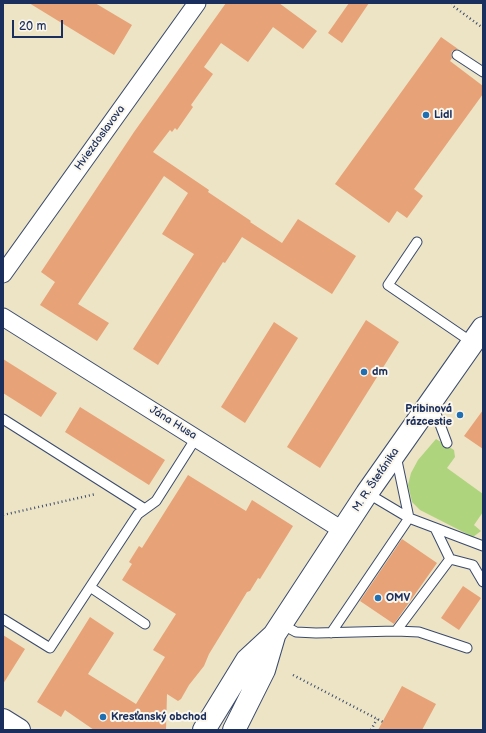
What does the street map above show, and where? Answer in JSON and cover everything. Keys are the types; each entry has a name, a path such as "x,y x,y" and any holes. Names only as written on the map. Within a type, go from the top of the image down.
{"street":[{"name":"Hviezdoslavova","path":"3,274 197,3"},
{"name":"Jána Husa","path":"3,317 342,530"},
{"name":"M. R. Štefánika","path":"204,730 248,660 277,629 395,452 478,336"},
{"name":"M. R. Štefánika","path":"234,730 264,670 277,629"},
{"path":"3,720 19,730"}],"lane":[{"path":"457,55 483,72"},
{"path":"417,242 388,285 478,336"},
{"path":"431,401 447,442"},
{"path":"3,420 145,509"},
{"path":"3,619 50,648 138,514 156,501 196,438"},
{"path":"331,633 409,518 395,452"},
{"path":"367,493 409,518 483,546"},
{"path":"435,528 450,558 473,565 483,582"},
{"path":"396,631 450,558"},
{"path":"90,587 145,624"},
{"path":"277,629 296,632 331,633 396,631 419,632 467,648"}],"path":[{"path":"452,3 453,6 483,28"},
{"path":"3,515 114,490"},
{"path":"293,675 385,723"},
{"path":"371,730 377,718"}],"green space":[{"path":"436,439 454,450 455,457 447,468 483,494 483,512 474,525 481,531 473,537 420,510 412,502 408,485 411,473 418,460"}],"building":[{"path":"29,3 95,3 132,25 114,55"},
{"path":"226,3 279,3 317,31 303,49 273,27 248,62 221,43 204,67 213,74 191,105 193,107 177,130 175,128 172,132 170,130 153,152 209,190 208,192 251,221 250,222 282,243 298,219 356,256 332,294 242,237 225,263 223,262 158,365 133,349 194,254 162,234 188,193 164,176 78,304 109,323 97,341 40,305 55,282 41,272 134,132"},
{"path":"349,3 369,3 342,43 328,33"},
{"name":"Lidl","path":"441,37 458,49 452,51 452,58 450,61 483,86 483,94 414,189 423,196 407,218 397,211 389,223 335,184"},
{"path":"366,320 399,342 320,468 287,447"},
{"path":"274,322 298,338 245,423 221,407"},
{"path":"3,359 57,393 41,417 3,393"},
{"path":"80,407 165,460 149,485 65,432"},
{"path":"483,410 483,449 464,436"},
{"path":"188,475 246,511 252,500 293,526 260,579 258,578 250,591 247,592 209,654 204,666 189,685 181,699 178,701 167,694 166,730 94,730 65,710 61,717 37,702 90,617 114,633 88,674 136,704 165,657 153,650 176,614 122,580 132,564 129,562 139,546 142,548"},
{"path":"402,539 437,563 394,624 360,601"},
{"path":"463,586 481,598 459,630 441,618"},
{"path":"3,635 25,649 3,684"},
{"path":"402,686 436,704 422,730 378,730"}],"place":[{"name":"Lidl","path":"426,115"},
{"name":"dm","path":"364,372"},
{"name":"Pribinová rázcestie","path":"460,415"},
{"name":"OMV","path":"378,598"},
{"name":"Kresťanský obchod","path":"103,717"}]}
